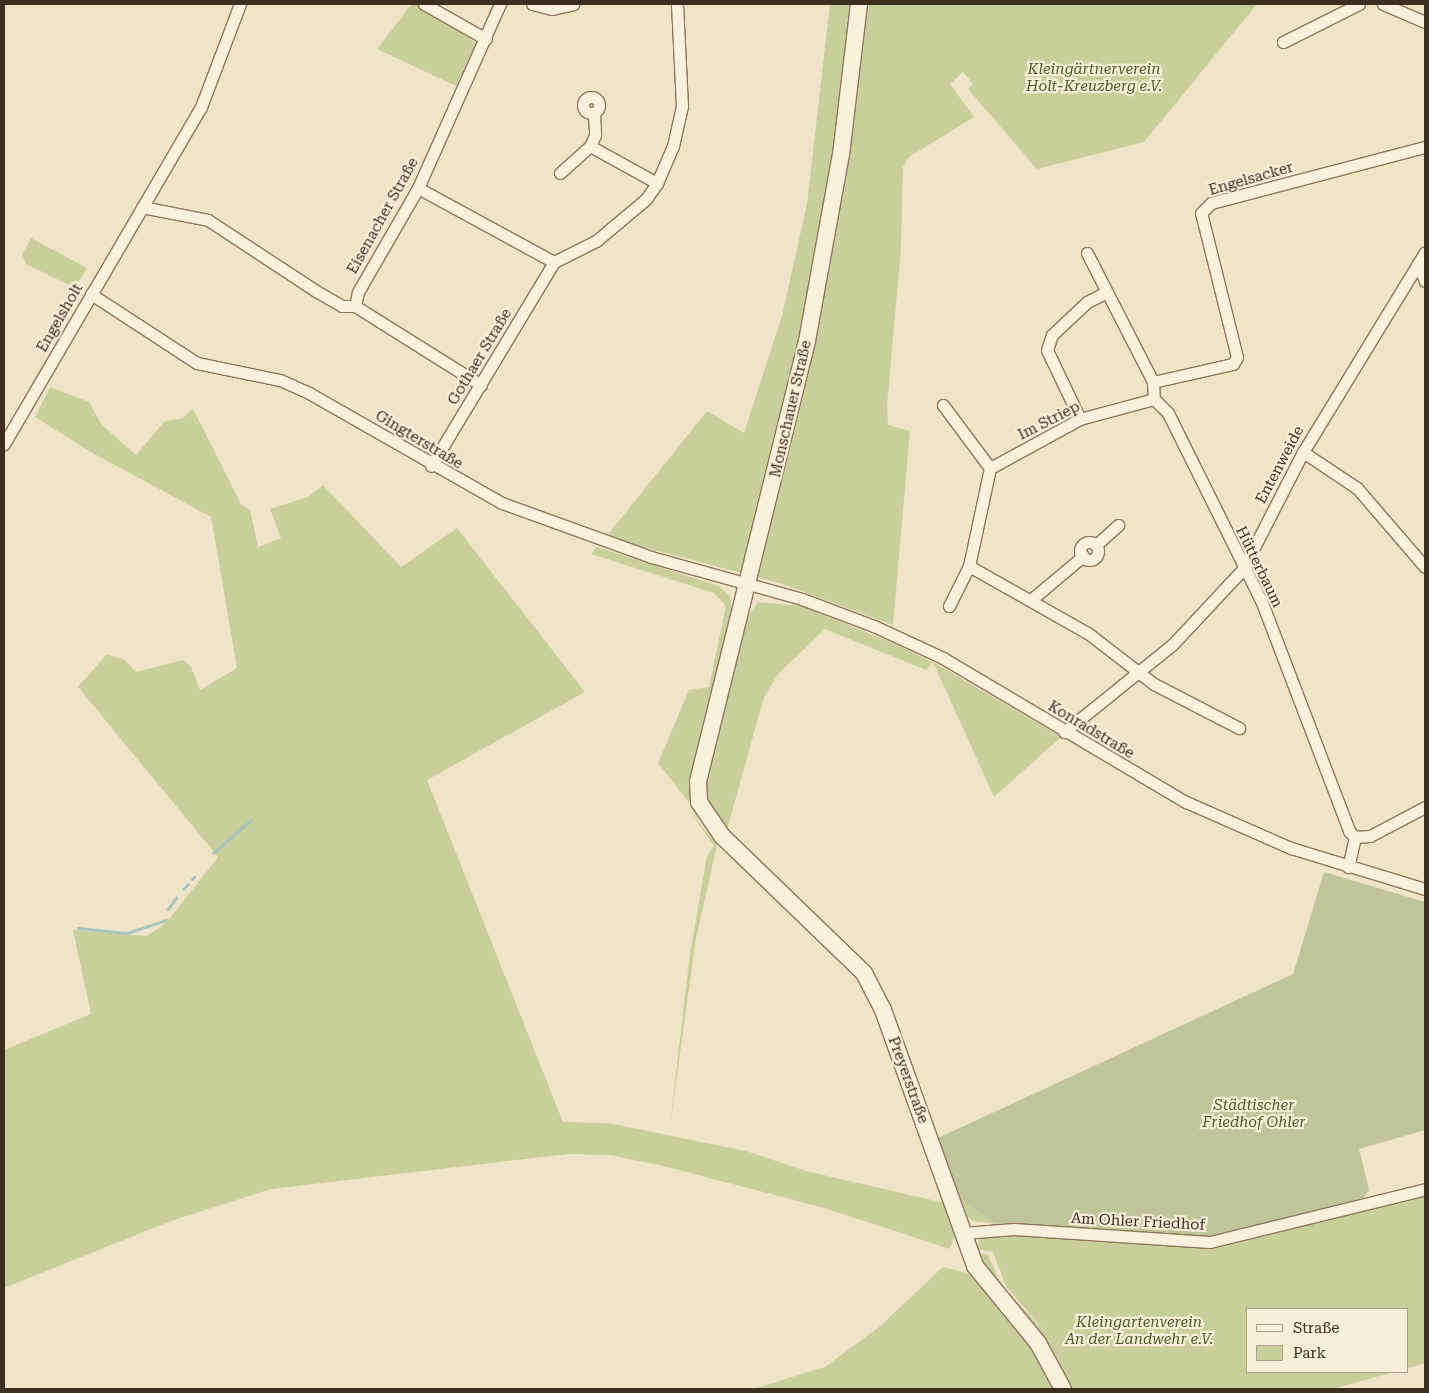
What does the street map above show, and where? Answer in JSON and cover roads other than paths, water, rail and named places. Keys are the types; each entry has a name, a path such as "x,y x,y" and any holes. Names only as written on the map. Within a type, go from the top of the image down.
{"main road":[{"name":"Monschauer Straße","path":"700,808 698,781 807,341 841,154 859,4"},
{"name":"Preyerstraße","path":"700,808 722,836 864,973 882,1010 963,1233 981,1277 1038,1343 1063,1389"}],"street":[{"name":"Engelsholt","path":"4,444 201,107 240,4"},
{"path":"424,4 486,39"},
{"name":"Eisenacher Straße","path":"355,306 418,188 500,4"},
{"path":"532,4 552,10 573,4"},
{"path":"418,188 554,262 596,241 646,199 657,183 674,146 682,106 676,4"},
{"path":"1283,42 1359,4"},
{"path":"1383,4 1425,22"},
{"path":"560,173 590,146 595,135 594,113"},
{"path":"590,146 657,183"},
{"name":"Engelsacker","path":"1153,382 1233,364 1236,357 1201,213 1211,203 1425,147"},
{"path":"142,207 208,220 342,306 355,306 481,385"},
{"name":"Entenweide","path":"1064,732 1138,672 1209,610 1243,569 1303,452 1425,252"},
{"path":"1087,253 1153,382 1154,398"},
{"name":"Gothaer Straße","path":"431,466 554,262"},
{"path":"1418,264 1425,281"},
{"path":"1080,419 1047,350 1052,335 1087,302 1107,292"},
{"name":"Gingterstraße","path":"91,294 197,363 280,380 330,403 431,466 556,524 748,583"},
{"name":"Im Striep","path":"990,468 1080,419 1154,398"},
{"name":"Hütterbaum","path":"1154,398 1168,413 1243,569 1261,600 1349,831 1355,837"},
{"path":"943,405 990,468 968,566 949,606"},
{"path":"1303,452 1357,488 1425,567"},
{"path":"1032,599 1083,556 1096,556 1096,545 1118,525"},
{"path":"968,566 1032,599 1138,672 1238,728"},
{"name":"Konradstraße","path":"748,583 874,626 943,658 1064,732 1186,802 1348,867 1425,889"},
{"path":"1348,867 1355,837 1370,836 1425,807"},
{"name":"Am Ohler Friedhof","path":"963,1233 1014,1229 1210,1242 1425,1189"}],"waterway":[{"path":"213,853 251,820"},
{"path":"183,889 188,884"},
{"path":"168,909 176,898"},
{"path":"78,928 127,933 166,920"}],"park label":[{"name":"Kleingärtnerverein Holt-Kreuzberg e.V.","path":"1094,78"},
{"name":"Städtischer Friedhof Ohler","path":"1254,1114"},
{"name":"Kleingartenverein An der Landwehr e.V.","path":"1139,1330"}]}
